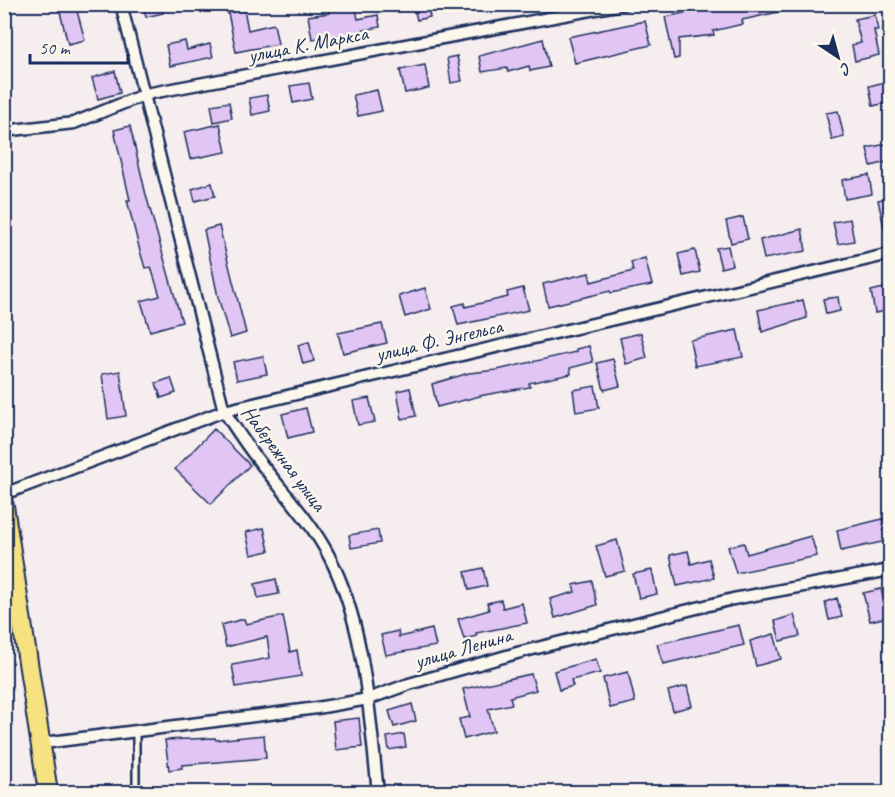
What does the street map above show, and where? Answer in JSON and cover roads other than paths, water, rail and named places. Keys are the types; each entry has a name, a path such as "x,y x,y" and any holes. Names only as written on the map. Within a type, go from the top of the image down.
{"highway":[{"path":"4,506 43,743 48,792"}],"street":[{"name":"Набережная улица","path":"121,4 146,94 224,411 254,454 310,525 329,556 356,635 368,699 378,792"},
{"name":"улица К. Маркса","path":"4,131 74,123 146,94 623,4"},
{"name":"улица Ф. Энгельса","path":"4,494 224,411 891,254"},
{"name":"улица Ленина","path":"43,743 317,708 368,699 409,684 517,653 699,608 891,570"}],"lane":[{"path":"135,731 136,792"}]}
